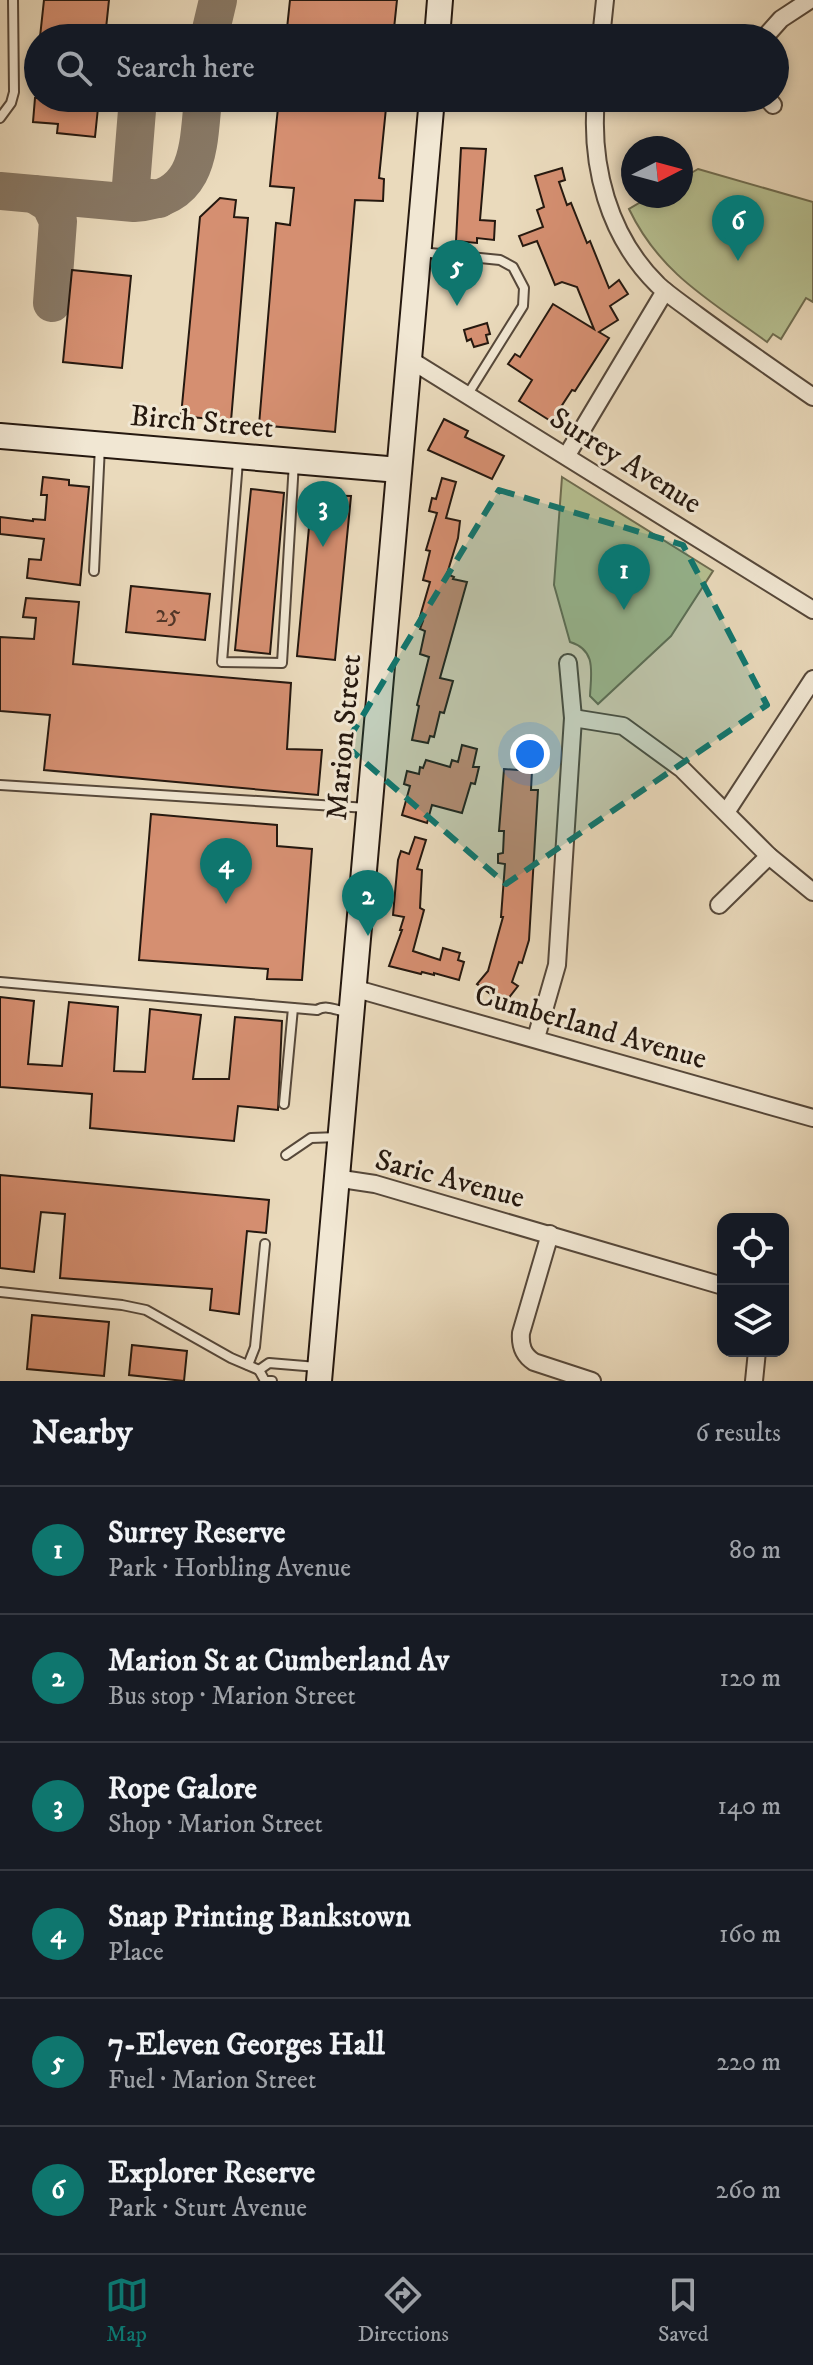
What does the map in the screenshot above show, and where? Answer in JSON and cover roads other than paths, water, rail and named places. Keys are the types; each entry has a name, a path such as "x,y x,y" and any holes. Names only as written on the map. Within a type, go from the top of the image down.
{"main road":[{"path":"438,24 440,0"},
{"name":"Marion Street","path":"319,1374 339,1137 346,1004 369,808 431,112"},
{"name":"Birch Street","path":"0,436 399,470"}],"street":[{"path":"602,24 605,0"},
{"path":"777,24 810,0"},
{"path":"594,112 599,178 615,223 639,263 665,291 813,397"},
{"path":"567,455 665,291"},
{"name":"Surrey Avenue","path":"409,359 813,610"},
{"path":"536,1038 557,965 573,718 568,663"},
{"path":"727,811 813,679"},
{"path":"573,718 623,726 682,769 769,856 813,892"},
{"path":"719,905 769,856"},
{"name":"Cumberland Avenue","path":"346,1004 536,1038 813,1118"},
{"name":"Saric Avenue","path":"335,1178 375,1184 720,1285"},
{"name":"Saric Avenue","path":"550,1234 521,1333 518,1358 592,1381"},
{"path":"754,1381 756,1357"}],"lane":[{"path":"0,118 11,103 14,92 13,0"},
{"path":"419,252 500,260 513,267 524,288 523,306 468,394"},
{"path":"94,571 100,445"},
{"path":"238,456 222,662 282,663 294,461"},
{"path":"0,785 369,808"},
{"path":"0,982 317,1010 323,1006 346,1004"},
{"path":"284,1104 293,1008"},
{"path":"286,1155 311,1138 339,1137"},
{"path":"248,1365 255,1347 265,1244"},
{"path":"0,1292 146,1310 231,1358 259,1370 265,1381 272,1381"},
{"path":"259,1370 269,1363 319,1374"}],"place":[{"name":"Explorer Reserve","path":"738,261"},
{"name":"7-Eleven Georges Hall","path":"457,306"},
{"name":"Rope Galore","path":"323,547"},
{"name":"Surrey Reserve","path":"624,610"},
{"name":"Snap Printing Bankstown","path":"226,904"},
{"name":"Marion St at Cumberland Av","path":"368,936"}]}
